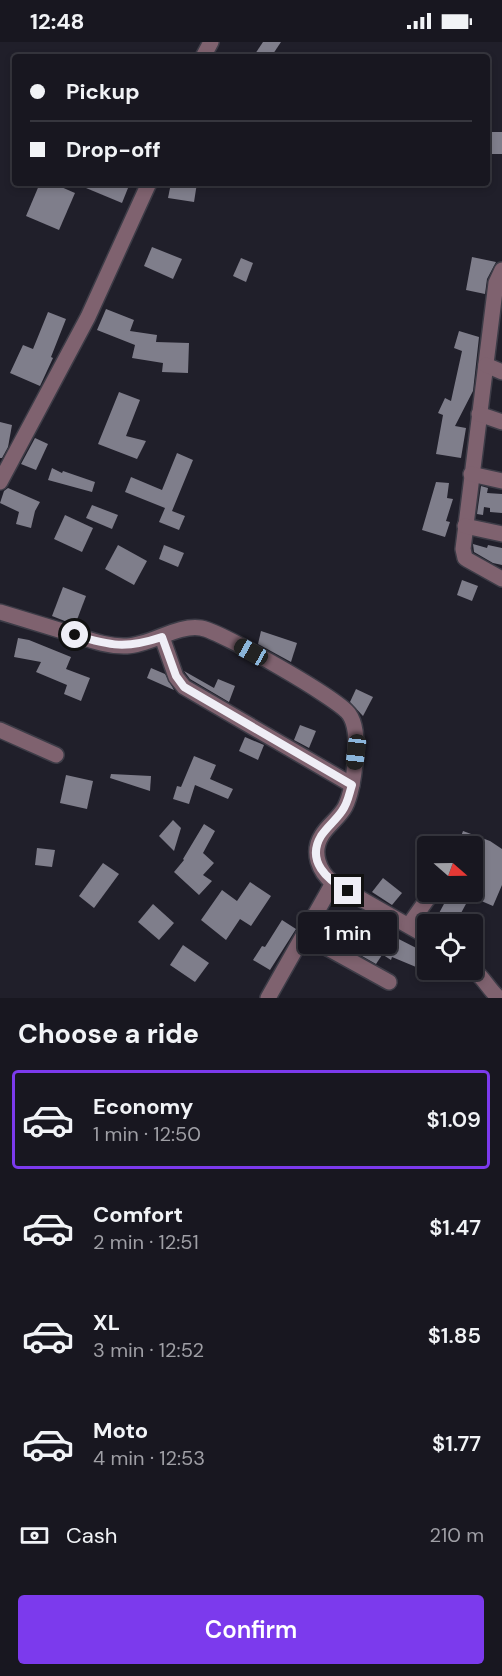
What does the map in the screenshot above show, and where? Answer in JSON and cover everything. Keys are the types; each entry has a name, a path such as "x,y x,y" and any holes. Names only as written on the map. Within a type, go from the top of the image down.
{"street":[{"path":"0,482 88,317 148,186"},
{"path":"502,270 497,278 463,549 465,558 502,579"},
{"path":"486,365 502,372"},
{"path":"479,414 502,422"},
{"path":"471,474 502,481"},
{"path":"465,526 502,534"},
{"path":"0,612 110,645 138,644 190,628 207,629 288,672 341,706 349,714 356,735 352,785 344,810 321,835 316,851 317,860 323,873 333,883 417,930"},
{"path":"162,637 176,676 184,687 352,785"},
{"path":"0,730 56,755"},
{"path":"268,998 333,883"},
{"path":"409,925 426,902"},
{"path":"304,935 388,982"},
{"path":"483,977 492,992 499,998"}],"building":[{"path":"263,42 281,42 273,54 255,54"},
{"path":"490,132 502,132 502,154 490,154"},
{"path":"39,186 59,186 75,193 59,230 26,216"},
{"path":"81,186 129,186 122,203"},
{"path":"170,186 197,186 194,202 168,198"},
{"path":"152,247 182,259 173,279 144,266"},
{"path":"472,257 496,262 487,279 485,294 466,290"},
{"path":"241,258 253,263 246,282 233,276"},
{"path":"106,309 134,320 130,331 157,335 156,342 189,343 188,373 162,372 163,363 132,358 135,345 97,330"},
{"path":"48,312 66,319 51,357 53,358 40,386 10,373 23,345 33,349"},
{"path":"459,331 479,337 473,391 455,426 466,428 461,458 436,454 443,415 438,413 445,398 451,401 462,351 454,348"},
{"path":"119,392 140,400 126,436 146,441 137,459 98,444"},
{"path":"0,422 12,425 8,447 2,458 0,458"},
{"path":"35,438 48,444 36,470 21,464"},
{"path":"177,453 193,460 172,511 185,516 179,530 159,522 165,508 125,492 131,477 162,490"},
{"path":"52,468 95,482 92,492 48,480"},
{"path":"436,482 449,483 447,498 453,499 446,521 450,522 445,537 422,530"},
{"path":"481,486 488,488 487,493 502,494 502,513 490,512 490,508 484,507 483,515 477,514"},
{"path":"8,488 40,502 31,528 16,524 19,512 0,503 4,491"},
{"path":"92,505 118,515 112,529 86,518"},
{"path":"65,515 93,528 82,552 54,539"},
{"path":"473,544 487,548 488,545 502,548 502,565 493,563 474,552"},
{"path":"118,545 147,561 134,585 105,569"},
{"path":"164,545 184,553 178,567 159,559"},
{"path":"462,580 478,586 472,601 457,595"},
{"path":"63,587 86,596 75,625 52,616"},
{"path":"261,631 297,643 291,662 258,644"},
{"path":"18,638 29,640 71,657 66,669 90,678 81,701 64,694 67,685 36,672 41,662 14,657"},
{"path":"151,668 165,674 174,690 147,678"},
{"path":"184,671 214,688 218,679 235,686 229,702 190,679"},
{"path":"356,689 373,697 363,716 350,702"},
{"path":"300,725 316,731 309,748 294,740"},
{"path":"245,737 264,745 258,760 239,751"},
{"path":"194,756 216,765 210,779 233,789 228,799 195,785 189,804 173,799 177,786 181,787"},
{"path":"111,774 151,776 150,791 110,778"},
{"path":"66,775 93,781 87,809 60,803"},
{"path":"173,820 181,828 174,851 159,836"},
{"path":"204,824 215,831 203,853 214,863 203,875 212,881 199,895 174,872 184,860"},
{"path":"463,831 476,836 461,836"},
{"path":"483,838 502,849 502,885 493,906 483,902"},
{"path":"37,848 55,850 52,867 35,865"},
{"path":"103,863 119,874 94,908 79,896"},
{"path":"383,878 402,893 392,905 372,892"},
{"path":"250,882 271,896 251,926 240,919 226,940 201,920 222,890 237,901"},
{"path":"445,902 467,902 460,914 439,914"},
{"path":"153,904 174,923 159,940 138,922"},
{"path":"282,920 296,929 270,970 253,960 262,946 265,947"},
{"path":"385,932 417,948 416,967 392,957 391,960 374,949"},
{"path":"183,945 209,963 195,982 170,965"},
{"path":"368,946 382,955 376,964 362,956"}],"route":[{"path":"75,635 110,645 125,646 162,637 176,676 184,687 352,785 344,810 321,835 316,851 317,860 327,879 348,891"}]}
